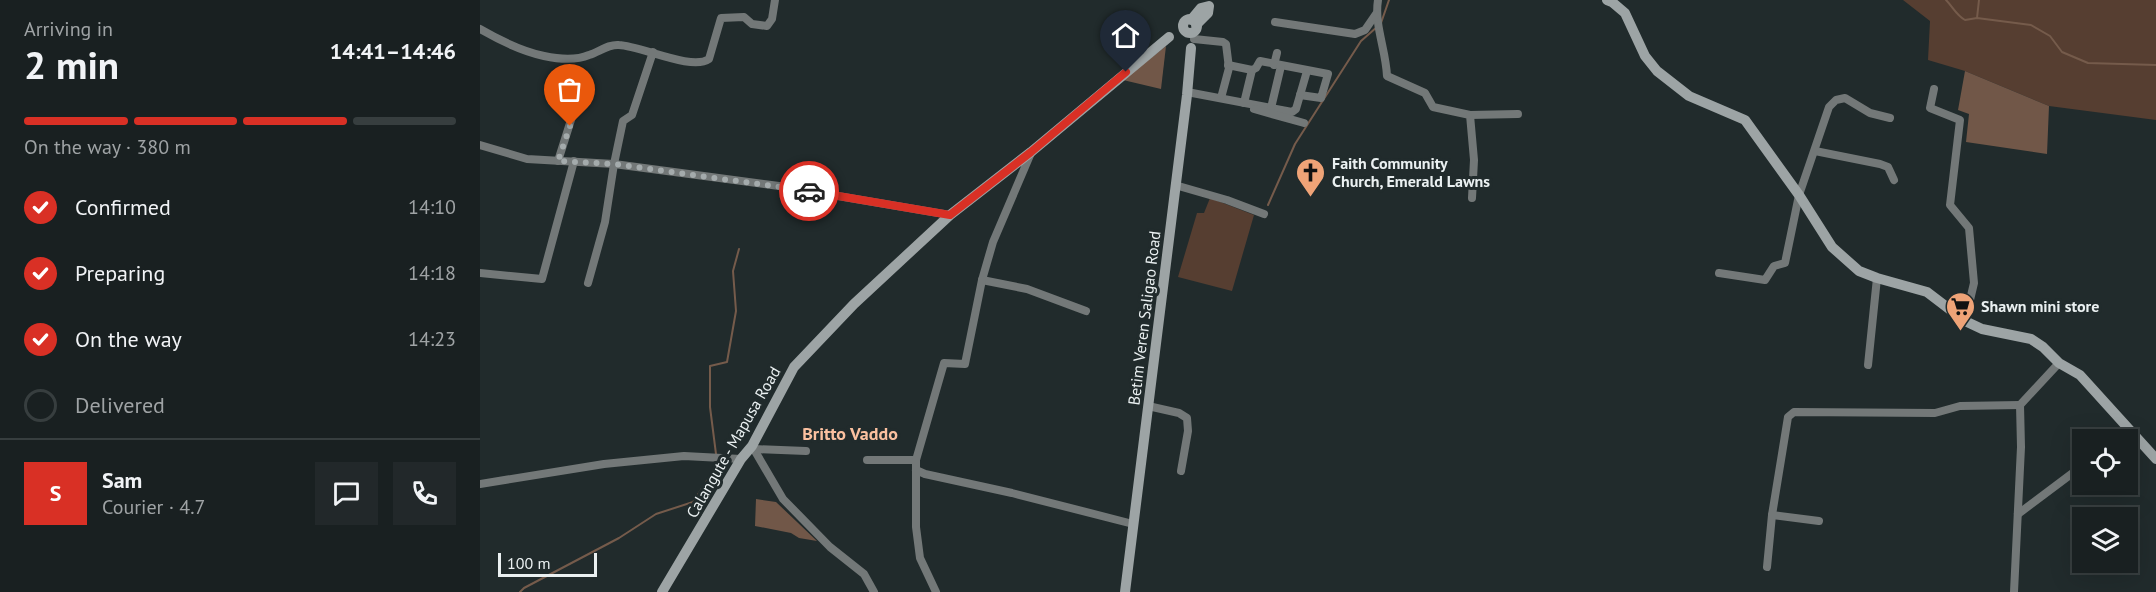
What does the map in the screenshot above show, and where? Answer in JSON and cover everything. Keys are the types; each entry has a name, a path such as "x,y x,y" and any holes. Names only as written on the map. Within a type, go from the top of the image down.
{"main road":[{"path":"1607,0 1625,13 1645,56 1658,70 1689,96 1745,120 1799,195 1832,247 1858,270 1877,278 1928,292 1965,321 1982,329 2031,339 2059,363 2080,375 2128,429"},
{"name":"Calangute - Mapusa Road","path":"663,592 741,459 753,447 794,368 854,304 950,215 1031,152 1169,37 1190,31 1201,8 1213,3"},
{"name":"Betim Veren Saligao Road","path":"1125,592 1187,93 1190,31"},
{"path":"2138,440 2156,459"}],"street":[{"path":"480,29 499,40 541,55 565,59 588,56 603,48 617,45 704,63 709,59 721,18 744,17 752,24 767,26 772,19 775,0"},
{"path":"1378,0 1376,14 1386,57 1387,76 1425,93 1433,107 1470,115 1518,114"},
{"path":"1275,22 1354,34 1365,30 1376,14"},
{"path":"1190,31 1225,42 1228,65 1221,98"},
{"path":"588,283 605,222 623,121 632,115 653,52"},
{"path":"1271,108 1278,65 1277,53"},
{"path":"1228,65 1252,70 1257,68 1260,61 1328,74 1323,96 1319,99 1300,95"},
{"path":"1244,103 1252,70"},
{"path":"1187,93 1294,111 1307,71"},
{"path":"1934,89 1930,108 1960,120 1950,205 1969,228 1974,283 1965,321"},
{"path":"1187,93 1304,123"},
{"path":"1719,273 1765,280 1774,266 1785,263 1799,195 1829,107 1836,100 1845,98 1870,112 1890,118"},
{"path":"558,161 577,101"},
{"path":"1470,115 1474,160 1473,198"},
{"path":"480,146 528,159 614,164 779,186 950,215"},
{"path":"1815,151 1880,164 1888,167 1894,180"},
{"path":"936,592 920,558 916,527 916,460 944,363 965,364 982,280 993,242 1031,152"},
{"path":"480,273 542,279 574,161"},
{"path":"1175,185 1227,200 1264,214"},
{"path":"1869,365 1877,278"},
{"path":"982,280 1027,289 1086,311"},
{"path":"2014,592 2021,447 2020,405 2059,363"},
{"path":"1767,567 1772,515 1788,417 1794,412 1935,413 1960,406 2020,405"},
{"path":"1148,406 1179,413 1187,418 1188,431 1181,471"},
{"path":"753,447 806,451"},
{"path":"753,447 783,499 830,547 864,574 874,592"},
{"path":"480,484 604,464 684,456 741,459"},
{"path":"867,460 916,460"},
{"path":"916,470 1133,524"},
{"path":"2018,514 2072,474"},
{"path":"1772,515 1819,521"}],"shaded area":[{"path":"1903,0 2156,0 2156,120 2049,106 1965,71 1928,60 1930,21"},
{"path":"1166,46 1161,89 1123,80"},
{"path":"1965,71 2049,106 2047,154 1966,142 1969,114 1958,110"},
{"path":"1210,198 1254,215 1232,291 1178,277 1197,213 1204,213"},
{"path":"756,499 776,502 817,541 755,526"}],"waterway":[{"path":"1381,23 1389,0"},
{"path":"1946,0 1965,20 1977,18 2031,25 2050,36 2062,52 2088,63 2156,65"},
{"path":"1977,18 1979,0"},
{"path":"1268,205 1295,144 1361,41 1377,27"},
{"path":"520,592 619,538 656,514 693,502 716,467 710,407 710,366 727,362 736,311 733,271 739,249"}],"way so far":[{"path":"570,126 558,161 614,164 809,191"}],"place":[{"name":"Faith Community Church, Emerald Lawns","path":"1311,198"},
{"name":"Shawn mini store","path":"1960,332"}],"district":[{"name":"Britto Vaddo","path":"850,433"}],"route":[{"path":"809,191 950,215 1031,152 1126,72"}]}
